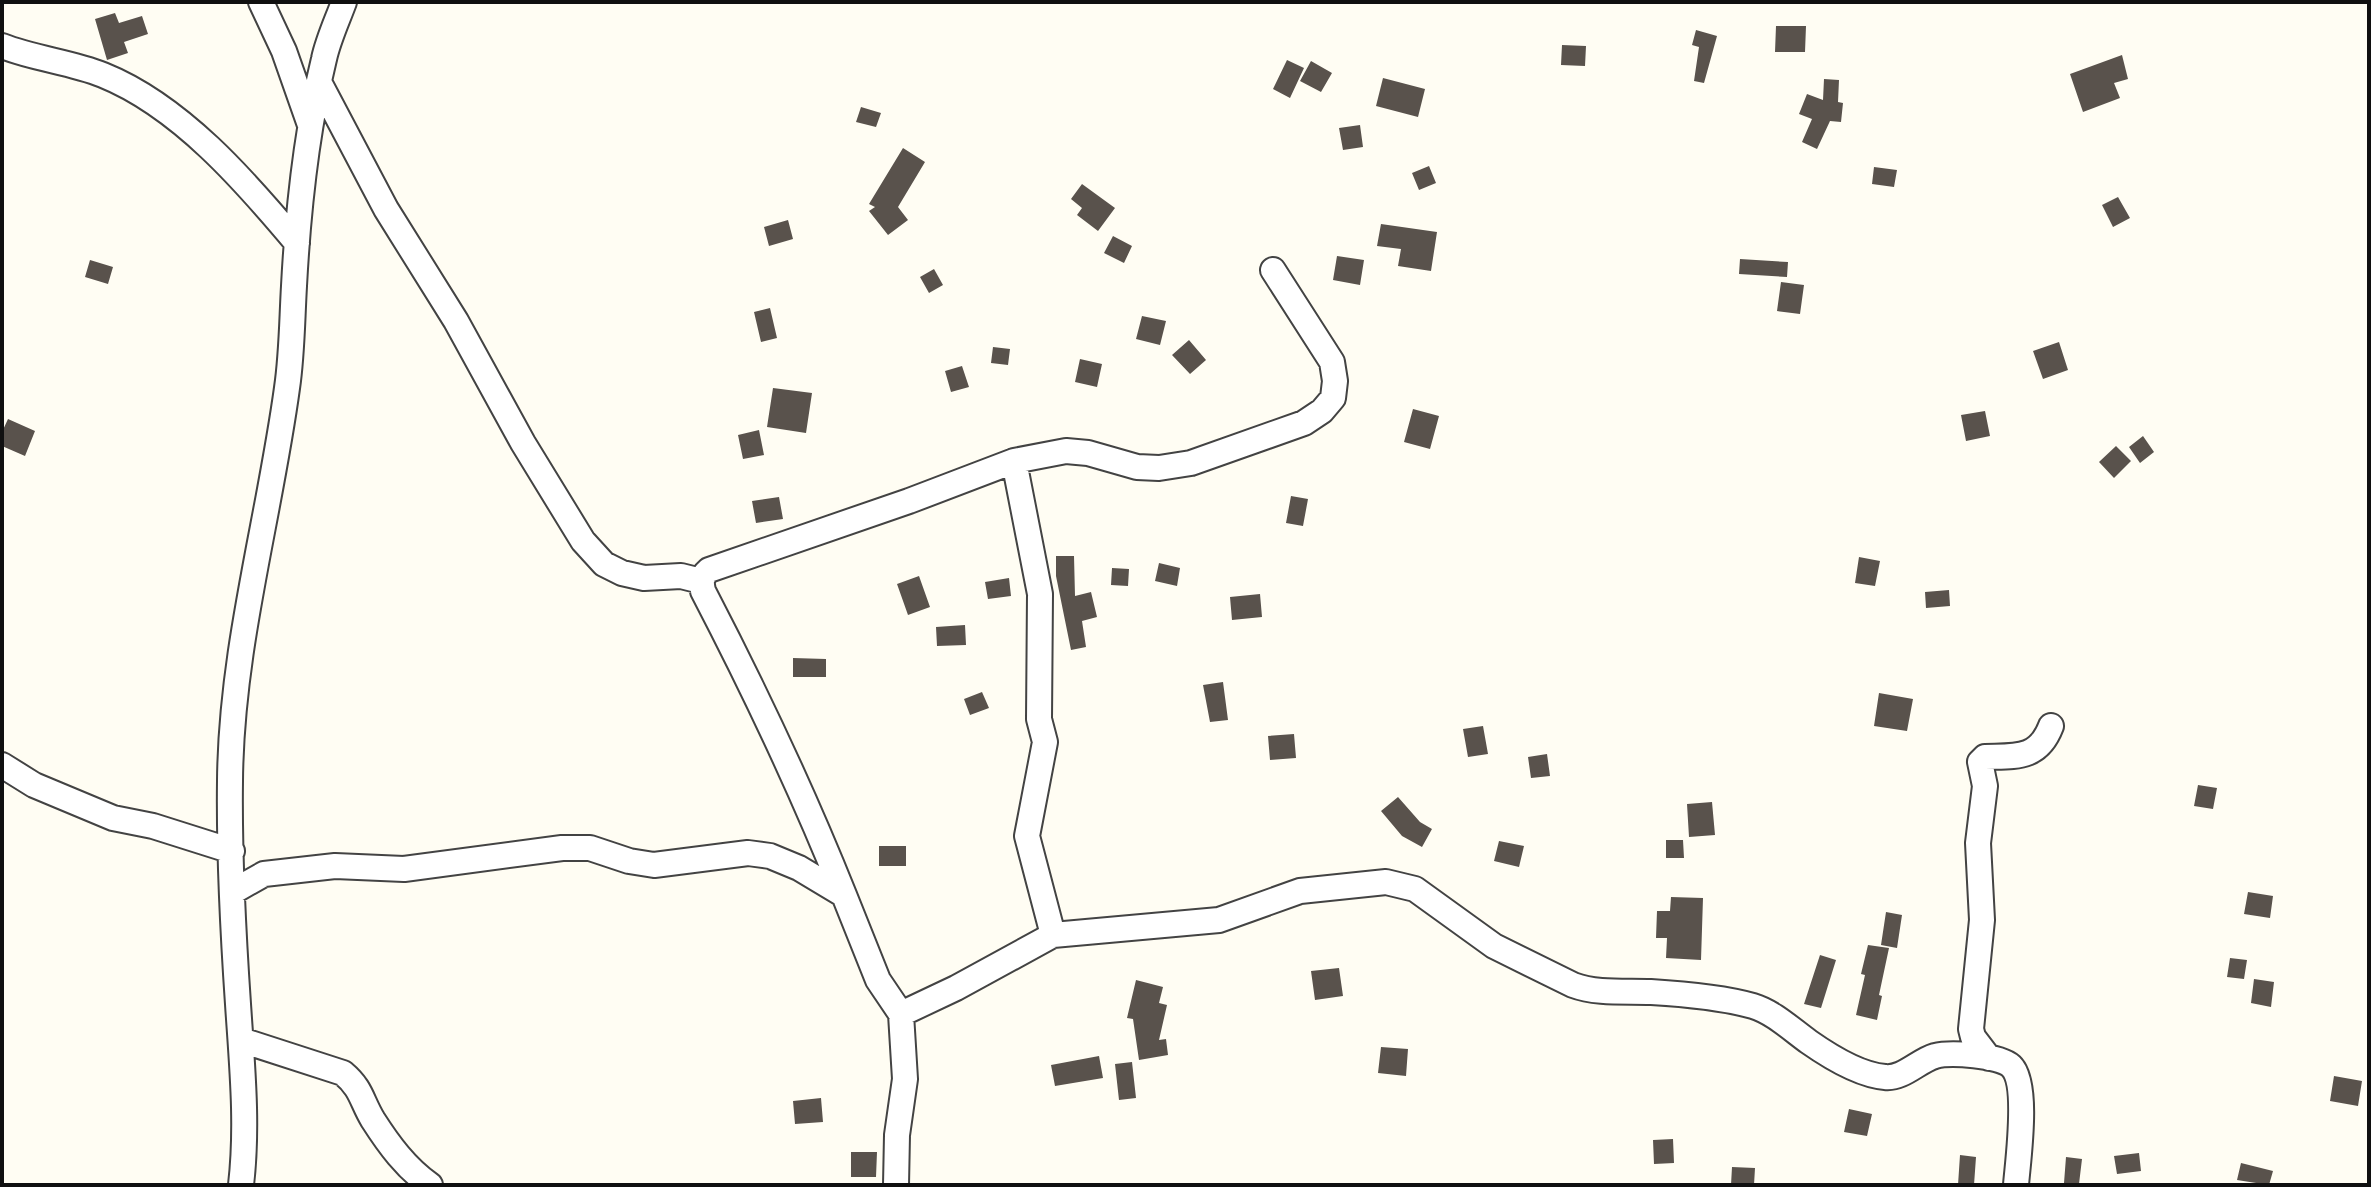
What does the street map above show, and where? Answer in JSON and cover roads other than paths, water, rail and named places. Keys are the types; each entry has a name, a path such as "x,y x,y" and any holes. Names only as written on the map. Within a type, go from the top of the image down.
{"street":[{"path":"261,2 284,51 310,127"},
{"path":"241,1185 244,1152 230,784 232,714 293,349 297,243 310,127 324,56 344,2"},
{"path":"2,46 101,74 140,93 240,175 297,243"},
{"path":"319,82 386,209 456,321 523,443 583,541 604,564 622,573 644,578 681,576 701,581"},
{"path":"896,1185 896,1145 905,1079 901,1014 878,980 814,819 770,720 703,591 701,581 709,570 1014,461 1066,451 1088,453 1137,467 1159,468 1191,463 1304,423 1322,411 1333,398 1335,381 1332,362 1273,270"},
{"path":"1014,461 1040,594 1039,719 1045,742 1027,836 1053,935"},
{"path":"1989,1058 1973,1037 1971,1029 1982,920 1978,843 1985,786 1980,762 1985,757 2024,756 2039,747 2051,726"},
{"path":"2,765 34,785 113,818 153,826 232,851"},
{"path":"234,891 264,874 335,866 404,869 537,851 590,848 629,861 654,865 748,853 770,856 799,868 844,895"},
{"path":"901,1014 1053,935 1219,920 1300,891 1386,882 1415,889 1494,946 1573,985 1584,989 1654,992 1756,1006 1822,1050 1876,1075 1889,1078 1934,1056 1950,1054 2000,1059 2012,1067 2021,1088 2016,1185"},
{"path":"241,1040 343,1073 357,1085 372,1118 409,1170 430,1185"}]}
